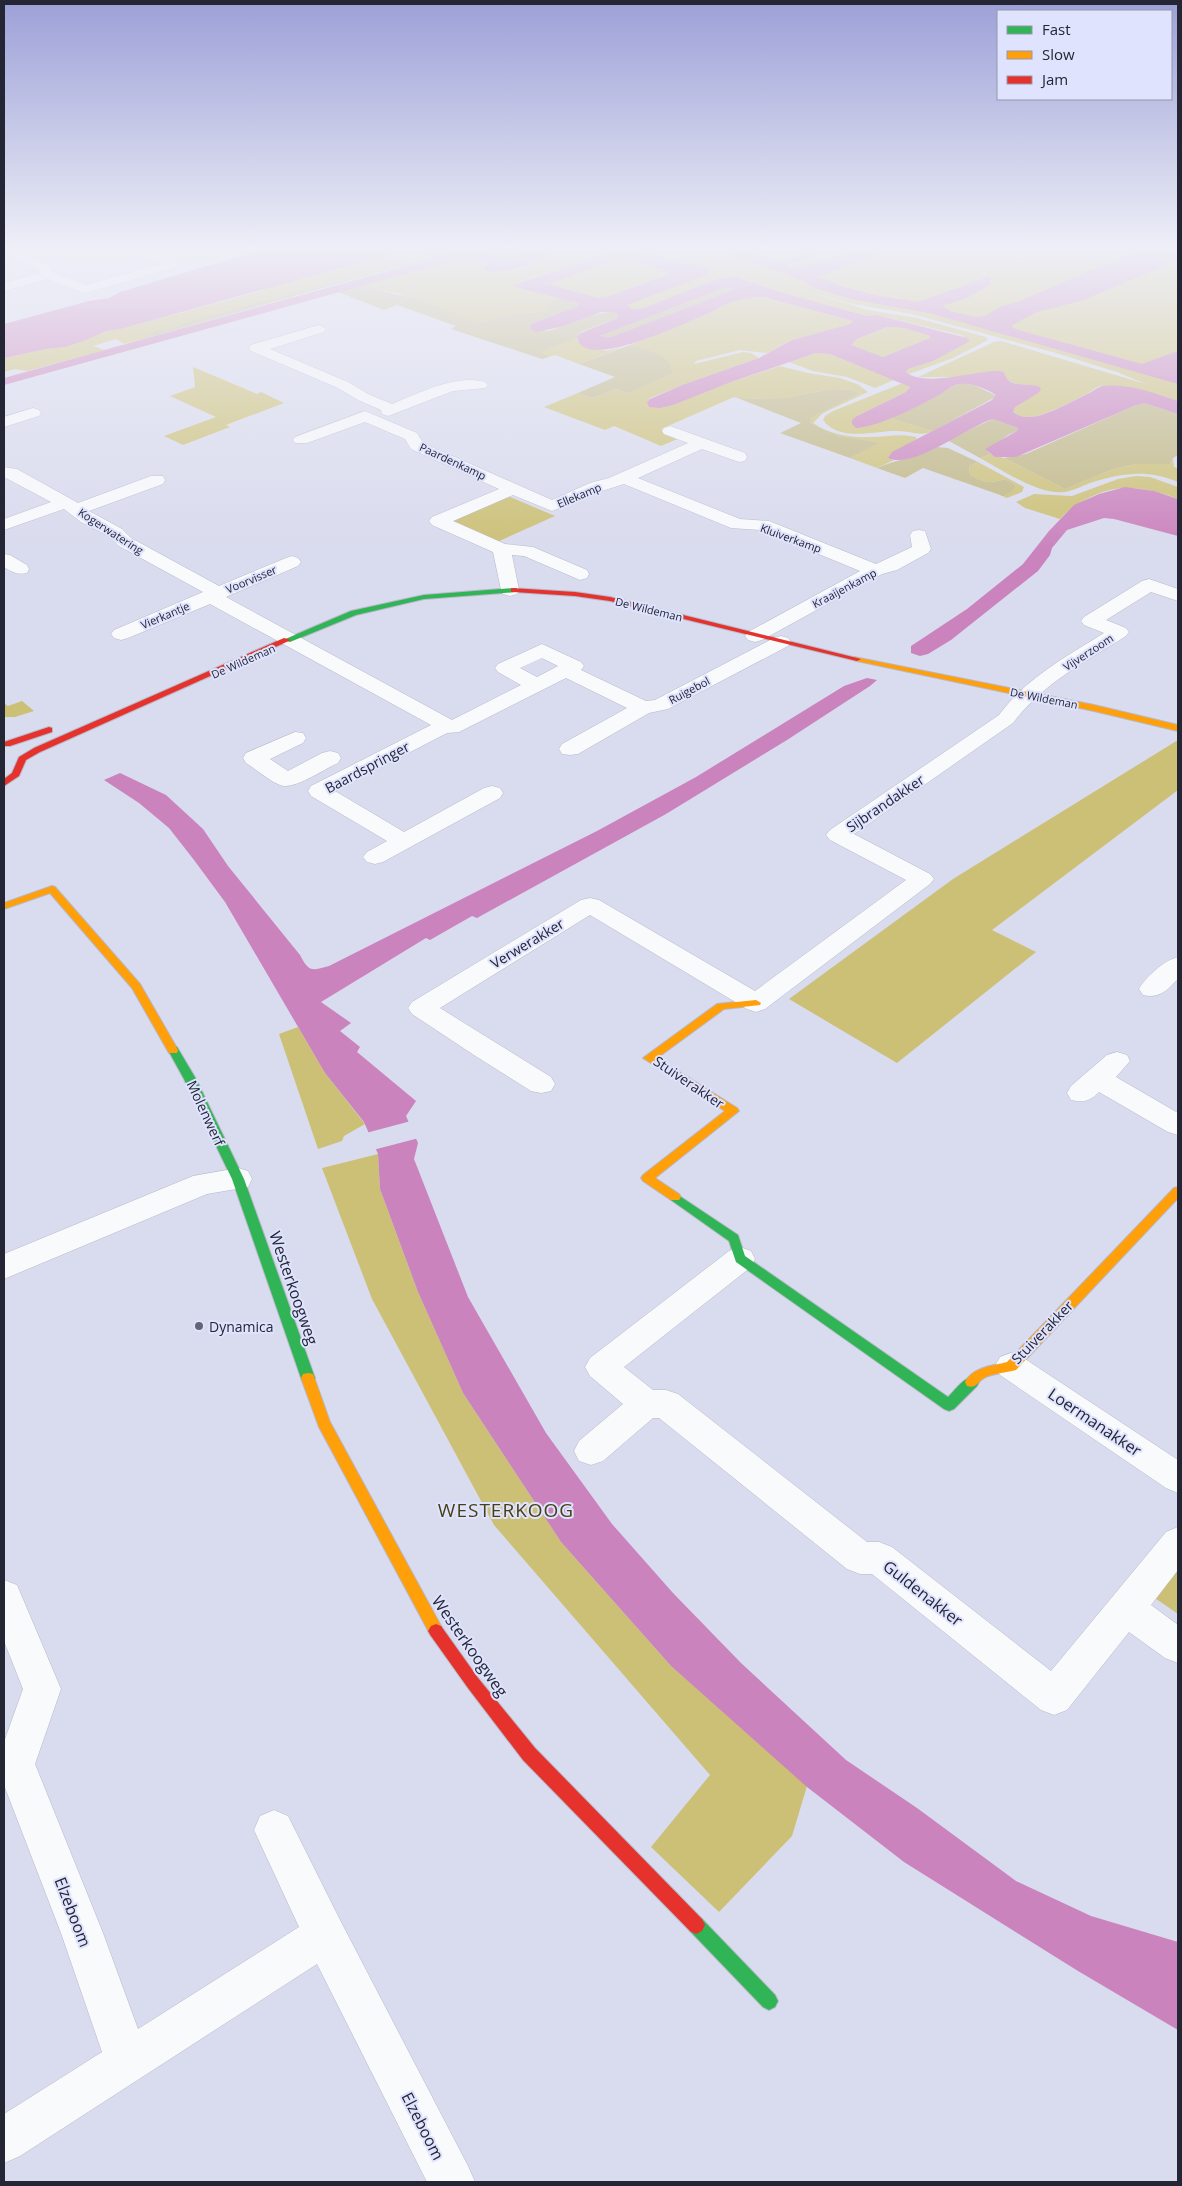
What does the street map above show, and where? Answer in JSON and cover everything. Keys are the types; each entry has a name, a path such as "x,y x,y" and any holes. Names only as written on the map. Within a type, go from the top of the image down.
{"street":[{"path":"258,349 343,385 363,397 392,409"},
{"path":"301,440 365,416 369,418 451,387 480,384"},
{"path":"4,422 33,413"},
{"name":"Paardenkamp","path":"369,418 411,436 418,446 513,488"},
{"path":"670,431 739,457"},
{"name":"Ellekamp","path":"513,488 552,506 596,487 623,478 702,443"},
{"name":"Kogerwatering","path":"4,472 11,473 71,506 87,518 116,533 125,542 289,640"},
{"name":"Kluiverkamp","path":"623,478 737,524 763,525 875,570"},
{"path":"4,525 157,480"},
{"path":"513,488 438,520 502,549 527,551 580,574"},
{"name":"Kraaijenkamp","path":"755,636 875,570 890,566 922,549 919,535"},
{"path":"502,549 510,590"},
{"path":"4,559 20,569"},
{"name":"Voorvisser","path":"214,595 292,562"},
{"name":"Vijverzoom","path":"1027,694 1119,632 1092,622 1149,585 1178,596"},
{"name":"De Wildeman","path":"22,759 130,708 354,613 424,596 510,590 575,594 610,599 755,636 899,669 1094,708 1178,728"},
{"name":"Vierkantje","path":"121,634 214,595"},
{"path":"289,640 447,725"},
{"name":"Ruigebol","path":"570,748 643,708 661,705 781,642"},
{"path":"536,685 505,668 542,650 574,666 566,670"},
{"path":"566,670 643,708"},
{"name":"Baardspringer","path":"320,791 447,725 452,728 566,670"},
{"name":"Sijbrandakker","path":"756,1003 922,879 838,835 1006,719 1015,705 1027,694"},
{"name":"De Wildeman","path":"5,743 130,708"},
{"path":"295,738 254,758 287,780 294,776 320,791"},
{"path":"4,783 16,774 22,759 17,750 5,743"},
{"name":"Baardspringer","path":"294,776 330,758"},
{"name":"Baardspringer","path":"320,791 404,841"},
{"path":"375,857 492,794"},
{"name":"Molenwerf","path":"4,906 52,889 136,986 190,1079 238,1178"},
{"path":"568,892 756,1003"},
{"name":"Verwerakker","path":"541,1084 486,1051 421,1008 590,905"},
{"path":"1152,989 1178,965"},
{"name":"Stuiverakker","path":"756,1003 721,1006 649,1058 732,1111 647,1178 734,1238 740,1258 949,1405 980,1374 1011,1366 1175,1199"},
{"path":"1117,1061 1089,1086 1178,1125"},
{"path":"4,1267 203,1184 238,1178"},
{"name":"Westerkoogweg","path":"238,1178 324,1423 428,1621 473,1683 529,1754 769,2001"},
{"path":"591,1452 646,1404 601,1367 740,1258"},
{"name":"Loermanakker","path":"1011,1366 1178,1478"},
{"name":"Guldenakker","path":"646,1404 666,1404 860,1558 879,1558 1054,1697 1178,1543"},
{"name":"Elzeboom","path":"4,1597 42,1689 15,1764 82,1933 128,2062"},
{"path":"1126,1608 1178,1646"},
{"name":"Elzeboom","path":"274,1830 452,2182"},
{"path":"4,2140 326,1935"}],"shaded area":[{"path":"4,349 46,349 4,358"},
{"path":"46,349 105,350 27,371 15,369 4,372 4,358"},
{"path":"108,349 134,349 4,385 4,378"},
{"path":"512,349 547,349 540,352 549,357 542,359"},
{"path":"545,349 600,349 606,351 618,349 579,364 555,355 549,357 539,352"},
{"path":"619,349 643,349 657,354 668,362 672,374 627,393 616,389 592,398 578,393 615,377 579,364"},
{"path":"643,349 775,349 767,353 740,350 696,361 694,364 743,352 751,353 759,358 682,385 650,398 647,402 731,382 780,366 840,378 859,385 868,392 823,413 813,423 819,427 847,436 904,435 916,437 917,440 888,458 894,460 877,468 850,458 878,443 834,435 810,423 809,418 858,393 852,390 831,389 785,398 748,399 734,397 661,429 682,437 661,446 614,426 605,430 544,407 578,393 592,398 616,389 627,393 640,386"},
{"path":"775,349 862,349 883,357 903,349 955,349 933,361 908,369 906,372 914,377 937,378 989,371 1004,372 1006,378 1014,383 1040,387 1041,390 1038,393 1015,407 1013,412 1020,416 1034,417 1042,415 1068,404 1099,387 1113,385 1141,389 1178,401 1178,414 1144,403 1016,457 995,457 985,449 1017,431 1018,428 993,419 925,453 899,460 888,458 892,452 992,400 996,395 974,385 957,385 899,415 876,424 856,428 852,424 852,420 857,416 906,392 910,387 830,354 816,353 731,382 673,405 660,408 649,407 647,402 650,399 682,385 759,358"},
{"path":"861,349 903,349 883,357"},
{"path":"953,349 970,349 953,358 909,374 906,372 907,369 918,366"},
{"path":"979,349 1028,349 1146,384 1117,372 1041,349 1178,349 1178,401 1166,397 1099,386 1085,395 1053,410 1028,417 1013,412 1015,407 1041,390 1036,388 1013,383 1005,377 918,377"},
{"path":"1055,349 1088,349 1142,364 1178,351 1178,384"},
{"path":"816,353 830,354 894,380 875,388 847,377 813,371 789,362"},
{"path":"193,367 257,394 261,392 284,403 226,425 230,427 183,445 164,436 216,417 170,396 195,387"},
{"path":"903,383 910,387 906,392 857,416 862,427 889,418 933,431 925,434 898,431 848,433 830,427 823,420 825,416 833,411"},
{"path":"962,383 974,385 997,396 933,431 889,418 953,386"},
{"path":"831,389 852,390 859,393 810,418 810,423 838,436 879,443 850,458 780,433 801,423 735,397 748,399 785,398"},
{"path":"1144,403 1178,414 1178,455 1173,458 1170,464 1136,464 1113,469 1065,489 1004,458 1026,454"},
{"path":"993,419 1018,428 1017,431 1008,435 987,451 991,454 980,458 947,440"},
{"path":"937,447 948,448 978,462 969,466 970,475 977,479 990,482 1005,480 1016,486 1011,492 1003,496 923,468 905,478 877,468 922,454"},
{"path":"991,454 1004,458 1065,489 1113,469 1136,464 1170,464 1173,458 1174,467 1178,468 1178,482 1156,475 1134,474 1112,477 1074,490 1054,492 1043,490 1021,481 980,458"},
{"path":"978,462 1024,487 1022,492 1007,498 1000,495 1016,486 1012,483 1005,480 986,482 970,475 969,466"},
{"path":"1136,476 1150,477 1178,487 1178,499 1145,489 1116,489 1090,497 1073,507 1060,519 1025,508 1016,502 1034,494 1072,496 1118,479"},
{"path":"1125,487 1154,491 1178,499 1178,536 1104,518 1067,530 1052,548 1050,555 1038,571 951,640 928,654 920,656 911,653 911,646 967,609 1023,564 1049,531 1074,505 1099,494"},
{"path":"508,496 555,516 497,542 451,521"},
{"path":"867,678 877,680 787,740 666,814 477,918 472,916 430,940 426,938 321,1002 351,1023 340,1031 360,1047 357,1052 416,1101 406,1116 418,1143 414,1159 468,1297 546,1433 612,1524 673,1593 741,1663 846,1760 917,1808 1016,1881 1091,1916 1178,1942 1178,2030 1078,1971 904,1862 807,1787 671,1666 561,1542 463,1393 418,1292 380,1189 378,1154 364,1122 325,1073 225,902 194,860 169,828 139,803 104,780 120,773 166,795 203,829 228,866 306,965 311,969 318,969 329,966 597,831 696,777 844,686"},
{"path":"22,701 34,711 15,717 4,717 4,703 8,706"},
{"path":"1178,740 1178,790 992,930 1036,952 897,1063 789,999 953,879"},
{"path":"298,1027 325,1073 365,1124 344,1136 342,1141 318,1149 279,1034"},
{"path":"378,1154 380,1189 418,1292 463,1393 561,1542 671,1666 807,1786 792,1836 719,1912 651,1847 710,1775 494,1525 372,1299 322,1168"},
{"path":"1178,1564 1178,1614 1152,1596"}],"pier":[{"path":"411,1121 419,1138 373,1150 366,1133"}],"traffic: fast":[{"path":"287,640 354,613 424,597 514,590"},
{"path":"173,1050 190,1079 238,1179 308,1378"},
{"path":"675,1197 734,1238 740,1259 949,1405 972,1382"},
{"path":"696,1925 769,2001"}],"traffic: slow":[{"path":"857,659 1094,708 1178,728"},
{"path":"4,906 52,889 136,986 173,1050"},
{"path":"675,1197 647,1178 733,1111 649,1058 721,1006 756,1003"},
{"path":"972,1382 980,1374 1011,1366 1178,1191"},
{"path":"308,1378 324,1423 436,1631"}],"traffic: jam":[{"path":"514,590 575,594 610,599 857,659"},
{"path":"22,759 37,750 130,708 287,640"},
{"path":"7,744 49,730"},
{"path":"4,783 16,774 22,759"},
{"path":"436,1631 473,1683 529,1754 696,1925"}],"place":[{"name":"Dynamica","path":"199,1326"}],"district":[{"name":"WESTERKOOG","path":"506,1510"}]}
